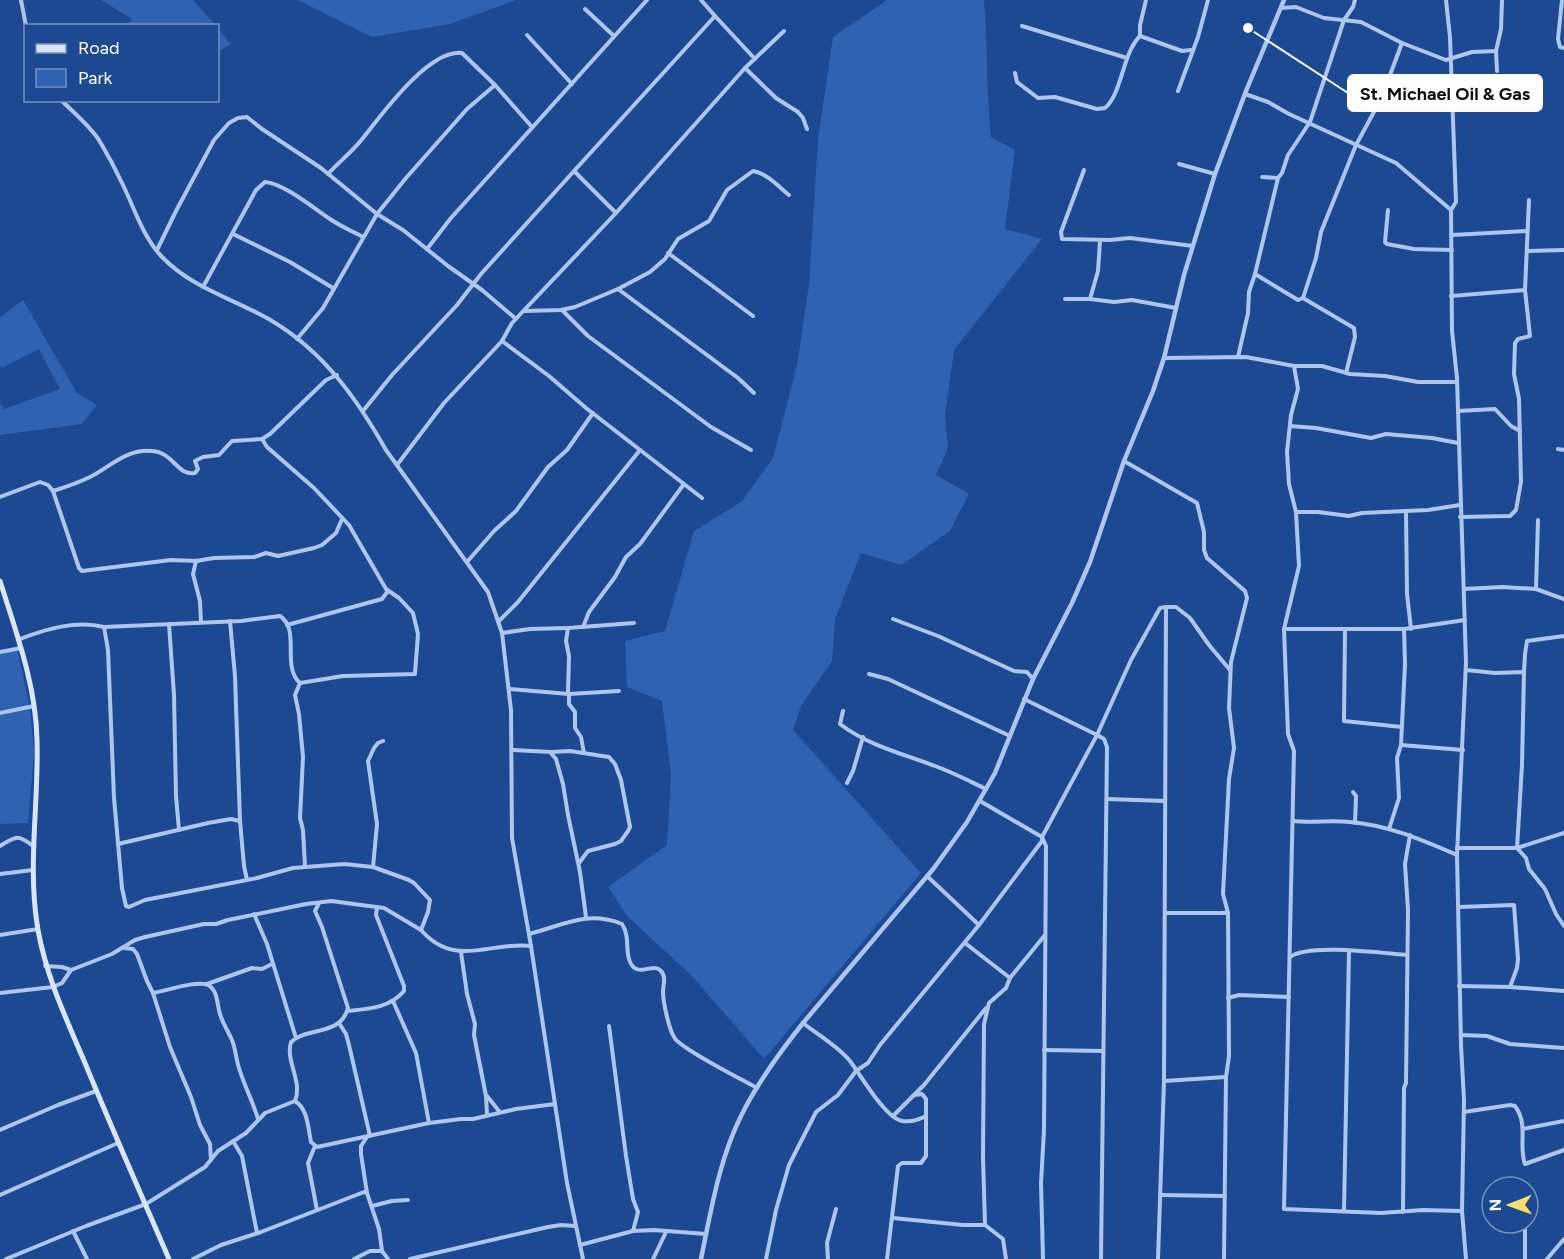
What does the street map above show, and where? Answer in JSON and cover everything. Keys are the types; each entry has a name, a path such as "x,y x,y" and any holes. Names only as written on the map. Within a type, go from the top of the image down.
{"main road":[{"path":"0,581 2,593 20,639 34,706 37,738 33,870 38,929 45,966 169,1259"}],"street":[{"path":"21,0 26,24"},
{"path":"427,249 451,218 647,0"},
{"path":"701,0 755,58"},
{"path":"1015,73 1017,82 1038,98 1055,97 1101,109 1112,99 1127,58 1140,36 1146,0"},
{"path":"1178,91 1191,50 1198,37 1208,0"},
{"path":"701,1259 719,1180 734,1131 757,1088 784,1046 927,876 981,801 987,789 1024,699 1090,562 1124,461 1164,358 1193,246 1215,174 1284,0"},
{"path":"1238,357 1248,313 1249,292 1278,178 1288,155 1310,123 1344,20 1355,0"},
{"path":"1446,0 1451,60 1456,202 1451,210 1451,296 1457,382 1466,670 1457,855 1464,1112 1462,1211 1467,1259"},
{"path":"1497,71 1496,51 1501,29 1502,0"},
{"path":"1562,0 1558,39 1560,47 1564,48"},
{"path":"1281,8 1296,8 1324,18 1361,22 1402,43 1442,59 1451,60 1472,52 1496,51"},
{"path":"585,9 614,36"},
{"path":"363,411 488,266 715,16"},
{"path":"1022,26 1127,58"},
{"path":"397,465 444,403 502,341 516,319 616,213 745,68 784,31"},
{"path":"527,35 572,84"},
{"path":"1140,36 1182,51 1191,50"},
{"path":"1303,298 1316,258 1321,232 1356,145 1381,99 1402,43"},
{"path":"328,174 363,138 372,124 420,71 449,54 462,53 495,85 532,127"},
{"path":"745,68 776,98 798,112 804,118 807,129"},
{"path":"297,339 323,308 377,214 467,109 495,85"},
{"path":"1245,94 1268,102 1401,166 1418,184 1451,210"},
{"path":"63,102 98,139 123,184 145,234 172,267 202,287 260,314 297,339 338,375 397,465 488,592 502,633 510,689 513,750 510,802 512,838 575,1226 583,1259"},
{"path":"157,250 214,140 229,123 238,118 247,117 296,150 377,214 403,230 516,319"},
{"path":"1179,164 1215,174"},
{"path":"1084,170 1060,236 1065,239 1100,240 1130,238 1193,246"},
{"path":"574,171 616,213"},
{"path":"525,311 561,310 575,307 618,289 650,272 678,239 710,221 727,189 753,171 758,171 789,195"},
{"path":"1262,177 1278,178"},
{"path":"202,287 256,190 268,181 363,237"},
{"path":"1460,517 1510,516 1515,513 1521,482 1519,399 1514,374 1516,340 1530,336 1525,290 1529,200"},
{"path":"1446,204 1456,202"},
{"path":"1388,210 1385,242 1387,244 1414,249 1452,250"},
{"path":"1452,235 1527,231"},
{"path":"233,234 290,262 333,288"},
{"path":"1090,298 1098,271 1100,240"},
{"path":"1528,251 1564,250"},
{"path":"668,253 753,316"},
{"path":"1255,274 1298,300 1303,298"},
{"path":"618,289 738,378 754,393"},
{"path":"1451,296 1525,290"},
{"path":"1065,299 1090,298 1114,302 1132,300 1176,308"},
{"path":"1303,298 1354,328 1355,337 1346,373"},
{"path":"561,310 588,336 711,428 751,450"},
{"path":"502,341 702,498"},
{"path":"1164,358 1238,357 1294,366 1322,366 1346,373 1385,376 1418,382 1457,382"},
{"path":"1294,366 1298,389 1288,443 1288,477 1296,512 1299,566 1284,629 1288,734 1294,751 1284,1209 1462,1211"},
{"path":"52,491 87,478 120,457 149,450 162,452 184,472 195,473 198,469 195,461 203,457 219,455 231,441 262,439 270,434 326,380 338,375"},
{"path":"1458,411 1495,409 1511,426 1520,431"},
{"path":"467,562 494,531 516,511 548,467 567,450 593,413"},
{"path":"1290,426 1316,428 1371,438 1386,434 1458,443"},
{"path":"262,439 267,447 314,488 353,531 388,591 409,608 415,618 418,644 415,674 343,676 300,683"},
{"path":"1558,449 1564,450"},
{"path":"499,621 518,602 640,450"},
{"path":"1124,461 1197,503 1207,558 1245,591 1247,601 1230,671 1229,708 1234,748 1229,779 1223,894 1228,913 1229,1056 1226,1077 1224,1259"},
{"path":"0,497 45,482 52,491 82,571 171,560 198,561 214,558 254,557 266,553 278,556 322,545 336,533 342,519"},
{"path":"583,627 588,612 615,577 626,557 640,544 684,484"},
{"path":"1296,512 1349,516 1460,505"},
{"path":"1406,512 1407,594 1411,629"},
{"path":"1536,589 1539,520"},
{"path":"198,561 195,563 194,574 200,601 201,622"},
{"path":"1464,589 1536,589 1564,599"},
{"path":"287,625 382,600 388,591"},
{"path":"1158,1259 1164,1081 1166,607"},
{"path":"766,1259 776,1210 789,1165 816,1112 838,1095 856,1071 868,1063 880,1045 979,925 1042,842 1042,837 1097,735 1131,660 1160,608 1176,607 1190,618 1230,671"},
{"path":"20,639 54,628 230,621 280,616 287,625 291,637 291,664 296,679 300,683"},
{"path":"893,619 938,636 1014,671 1027,672 1033,680"},
{"path":"1284,629 1411,629 1465,620"},
{"path":"230,621 235,676 240,821 247,880"},
{"path":"502,633 530,629 634,623"},
{"path":"169,624 179,830"},
{"path":"104,627 108,650 118,844 126,906 129,907 145,900 305,867 344,864 373,867 414,883 429,897 430,905 421,930"},
{"path":"568,628 566,641 569,656 569,704 575,709 575,728 581,737 584,753"},
{"path":"1389,829 1399,798 1397,758 1401,745 1402,727 1406,653 1404,629"},
{"path":"1345,630 1344,721 1402,727"},
{"path":"1564,636 1527,641 1517,848 1526,858 1529,869 1545,889 1564,926"},
{"path":"0,652 21,647"},
{"path":"1466,670 1495,673 1524,672"},
{"path":"869,674 888,679 1010,736"},
{"path":"300,683 295,695 302,746 300,818 305,867"},
{"path":"510,689 568,694 620,691"},
{"path":"1024,699 1104,739 1107,747 1101,1259"},
{"path":"0,713 34,706"},
{"path":"843,711 840,724 863,737 987,789"},
{"path":"847,783 863,737"},
{"path":"373,867 377,824 368,761 374,748 383,741"},
{"path":"1401,745 1462,750"},
{"path":"513,750 597,754 612,759 621,780 630,826 621,841 588,851 578,863"},
{"path":"550,752 556,759 561,776 586,917"},
{"path":"1353,792 1356,796 1356,823"},
{"path":"1107,799 1166,801"},
{"path":"981,801 1042,837 1047,846 1041,1183 1043,1259"},
{"path":"118,844 208,823 231,819 240,821"},
{"path":"1293,822 1356,823 1389,829 1410,835 1457,855"},
{"path":"1457,848 1517,848 1564,833"},
{"path":"1403,1212 1408,889 1405,864 1410,835"},
{"path":"0,846 15,837 21,837 33,846"},
{"path":"0,874 33,870"},
{"path":"927,876 979,925"},
{"path":"0,993 53,987 62,983 71,970 150,935 331,901 377,907 397,915 446,948 461,952 512,945 531,946"},
{"path":"6,1259 22,1256 73,1231 146,1204 195,1174 211,1161 218,1151 271,1110 295,1101 298,1093 289,1048 291,1042 296,1038 334,1027 347,1011 348,1005 315,911 319,903"},
{"path":"1459,907 1514,905 1518,959 1510,987"},
{"path":"347,1011 383,1006 402,994 404,986 379,924 376,915 377,907"},
{"path":"1166,913 1228,913"},
{"path":"254,914 262,930 296,1038"},
{"path":"529,934 586,917 608,919 622,924 628,938 629,960 632,966 641,971 659,969 665,981 663,993 674,1038 757,1088"},
{"path":"0,934 38,929"},
{"path":"893,1116 914,1095 989,1005 1006,988 1010,978 1046,935"},
{"path":"964,943 1010,978"},
{"path":"124,948 133,949 138,954 170,1047 200,1125 210,1144 211,1161"},
{"path":"1290,957 1296,952 1331,950 1407,955"},
{"path":"1344,1211 1348,951"},
{"path":"461,952 467,994 475,1024 474,1035 486,1095 487,1114"},
{"path":"153,993 176,989 187,984 207,985 252,968 262,969 272,964"},
{"path":"45,966 71,970"},
{"path":"207,985 216,996 223,1025 232,1040 240,1073 252,1098 258,1119"},
{"path":"1460,986 1564,991"},
{"path":"1228,998 1239,995 1289,997"},
{"path":"393,1001 420,1068 429,1124"},
{"path":"985,1225 984,1023 989,1005"},
{"path":"978,1020 984,1023"},
{"path":"339,1023 346,1034 349,1045 369,1137"},
{"path":"803,1023 843,1054 893,1116 902,1121 925,1117"},
{"path":"609,1026 626,1156 633,1199 638,1212 633,1231"},
{"path":"1461,1035 1487,1036 1510,1044 1564,1048"},
{"path":"1044,1050 1104,1051"},
{"path":"1164,1081 1226,1077"},
{"path":"0,1130 96,1091"},
{"path":"887,1259 898,1166 902,1163 921,1163 926,1156 926,1099 922,1094 914,1095"},
{"path":"486,1095 499,1112"},
{"path":"295,1101 301,1105 303,1110 311,1142 321,1147 429,1124 473,1119 487,1114 555,1104"},
{"path":"1464,1112 1515,1106 1523,1129 1522,1155 1525,1164 1564,1150"},
{"path":"1523,1129 1564,1121"},
{"path":"369,1137 362,1144 361,1154 382,1251 388,1259"},
{"path":"357,1140 362,1144"},
{"path":"233,1141 242,1156 257,1233"},
{"path":"0,1194 118,1143"},
{"path":"315,1146 308,1163 317,1210"},
{"path":"193,1259 221,1245 364,1192 368,1193"},
{"path":"1160,1194 1225,1196"},
{"path":"372,1206 408,1200"},
{"path":"828,1259 827,1243 836,1209"},
{"path":"893,1218 985,1225 1004,1239 1006,1259"},
{"path":"410,1259 555,1226 575,1226"},
{"path":"580,1245 633,1231 654,1230 706,1234"},
{"path":"73,1231 87,1259"},
{"path":"653,1259 666,1232"},
{"path":"1525,1235 1525,1259"},
{"path":"1547,1259 1564,1239"},
{"path":"354,1259 370,1251 382,1251"}],"green space":[{"path":"101,0 193,0 214,24 127,24 132,19"},
{"path":"298,0 516,0 450,24 372,37"},
{"path":"887,0 984,0 991,137 1015,150 1005,229 1042,239 954,350 945,415 948,448 936,475 969,494 950,531 901,565 861,553 835,619 832,661 801,706 793,730 921,873 764,1059 691,975 627,916 608,887 667,845 671,775 662,701 627,687 625,641 665,631 694,531 741,502 773,458 797,365 809,285 818,139 833,37"},
{"path":"219,30 231,44 219,51"},
{"path":"23,300 77,393 97,405 82,424 0,435 0,403 4,409 60,389 39,349 2,368 0,366 0,317"},
{"path":"17,648 30,709 34,752 28,823 0,824 0,652"}],"place":[{"name":"St. Michael Oil & Gas","path":"1248,28"}]}
